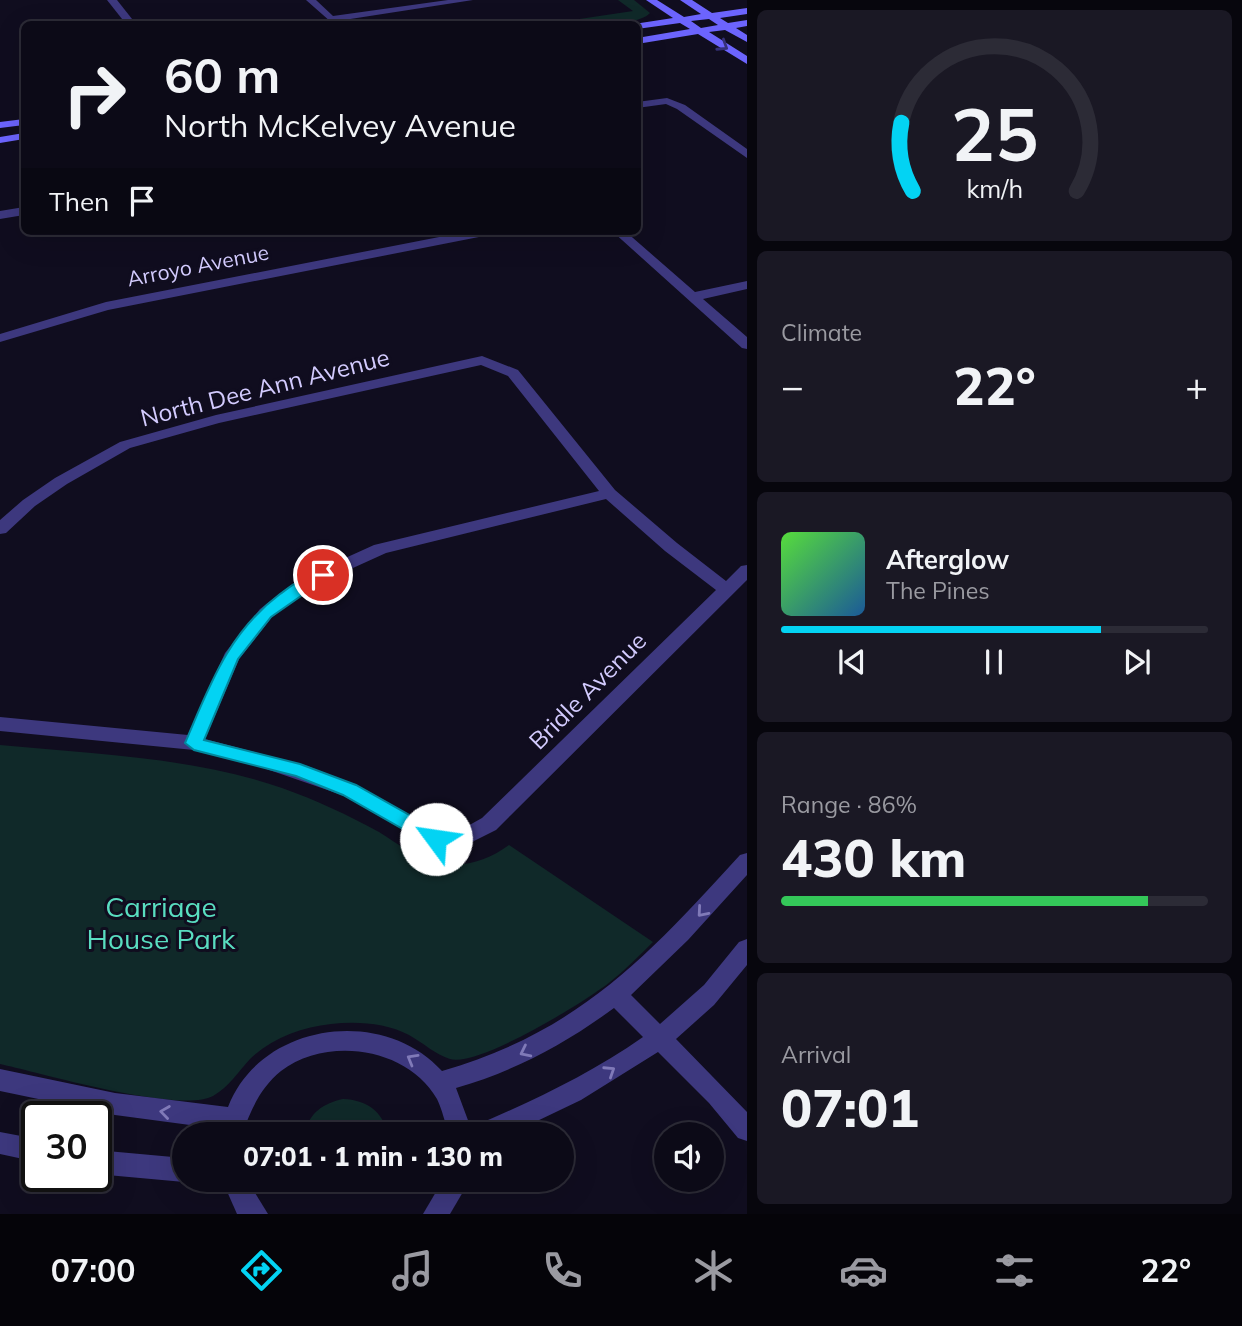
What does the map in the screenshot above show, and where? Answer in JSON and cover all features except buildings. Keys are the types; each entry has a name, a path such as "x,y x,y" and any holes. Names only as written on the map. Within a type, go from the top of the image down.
{"main road":[{"path":"651,0 747,61"},
{"path":"685,0 747,39"},
{"path":"641,25 747,11"},
{"path":"641,40 747,23"},
{"path":"0,125 21,122"},
{"path":"0,140 21,136"}],"street":[{"path":"112,0 129,21"},
{"path":"311,0 331,19 468,0"},
{"path":"641,104 667,101 681,107 747,155"},
{"path":"0,215 21,212"},
{"name":"Arroyo Avenue","path":"1,336 106,306 469,235"},
{"path":"623,235 747,345"},
{"path":"693,297 747,285"},
{"name":"North Dee Ann Avenue","path":"0,528 29,503 61,481 125,445 216,419 482,360 513,373 609,493"},
{"path":"0,724 194,743 231,657 266,613 305,583 380,549 609,493 671,547 726,589"},
{"name":"Bridle Avenue","path":"194,743 300,771 349,790 436,839 460,840 489,824 747,570"},
{"path":"440,1082 466,1076 529,1051 617,996 691,925 747,861"},
{"path":"511,1122 561,1100 659,1039 707,998 747,948"},
{"path":"617,996 717,1095 747,1130"},
{"path":"233,1122 250,1086 277,1060 311,1043 349,1038 387,1045 421,1063 440,1082 459,1122"},
{"path":"0,1080 92,1101 209,1122"},
{"path":"0,1143 21,1148"},
{"path":"112,1163 172,1169"},
{"path":"240,1192 246,1205 255,1214"},
{"path":"436,1214 450,1192"}],"green space":[{"path":"618,0 634,0 650,13 634,21 566,21 633,11"},
{"name":"Carriage House Park","path":"0,745 142,758 213,769 248,778 332,808 427,860 445,864 474,862 509,845 653,942 616,977 579,1004 507,1043 464,1059 445,1057 409,1035 381,1025 341,1023 320,1026 298,1031 268,1045 250,1059 219,1092 196,1100 142,1096 0,1064"},
{"path":"343,1099 366,1104 383,1122 309,1122 318,1110"}],"route":[{"path":"323,575 305,583 266,613 231,657 194,743 300,771 349,790 436,839"}]}
